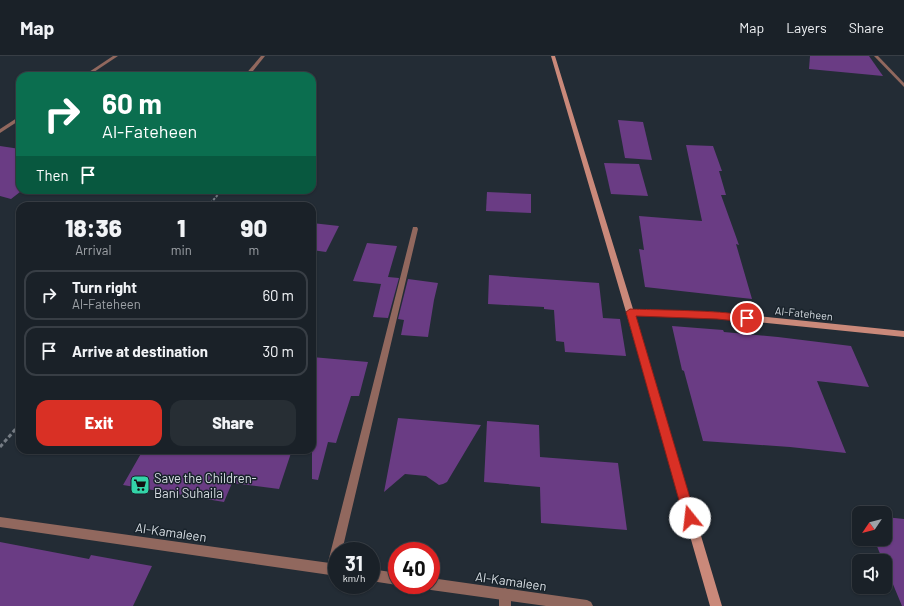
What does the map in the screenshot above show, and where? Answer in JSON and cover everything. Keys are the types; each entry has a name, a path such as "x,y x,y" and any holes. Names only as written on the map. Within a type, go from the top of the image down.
{"street":[{"path":"91,72 116,56"},
{"path":"249,72 263,56"},
{"path":"553,56 716,606"},
{"path":"876,56 904,86"},
{"path":"0,131 16,121"},
{"path":"341,542 414,229"},
{"name":"Al-Fateheen","path":"630,312 717,315 904,334"},
{"name":"Al-Kamaleen","path":"0,522 328,569"},
{"name":"Al-Kamaleen","path":"440,585 587,606"},
{"path":"505,594 505,606"}],"path":[{"path":"212,202 218,194"},
{"path":"0,447 16,429"}],"building":[{"path":"810,56 869,56 883,76 809,69"},
{"path":"618,120 643,122 652,160 625,158"},
{"path":"686,145 713,146 722,171 719,171 726,195 721,195 739,245 736,244 752,299 645,287 639,249 644,250 639,216 702,221"},
{"path":"0,146 16,148 16,194 17,194 11,199 0,196"},
{"path":"604,163 639,164 648,196 611,194"},
{"path":"487,192 531,194 531,213 486,211"},
{"path":"316,223 339,226 326,252 316,251"},
{"path":"367,243 397,246 388,277 399,278 388,318 373,317 381,284 353,281"},
{"path":"489,275 599,283 603,318 620,319 626,356 565,352 564,342 556,341 554,310 544,309 544,307 488,304"},
{"path":"408,279 438,283 428,337 401,335 404,320 398,319"},
{"path":"672,326 723,330 724,332 851,346 869,387 817,381 846,453 790,447 703,441 684,371 682,370"},
{"path":"316,357 368,362 359,396 351,396 336,443 328,442 318,480 312,479 312,454 316,454"},
{"path":"398,418 481,425 447,482 439,485 426,476 405,474 384,492"},
{"path":"487,421 539,425 540,457 618,463 627,530 541,523 540,487 484,482"},
{"path":"141,454 291,454 279,489 232,483 224,502 123,485"},
{"path":"892,518 904,519 904,606 902,606 892,582 892,554 880,554 877,546 892,546"},
{"path":"0,542 89,559 91,555 152,566 133,606 0,606"}],"place":[{"name":"Save the Children- Bani Suhaila","path":"140,485"}],"route":[{"path":"690,518 630,312 717,315 747,318"}]}
